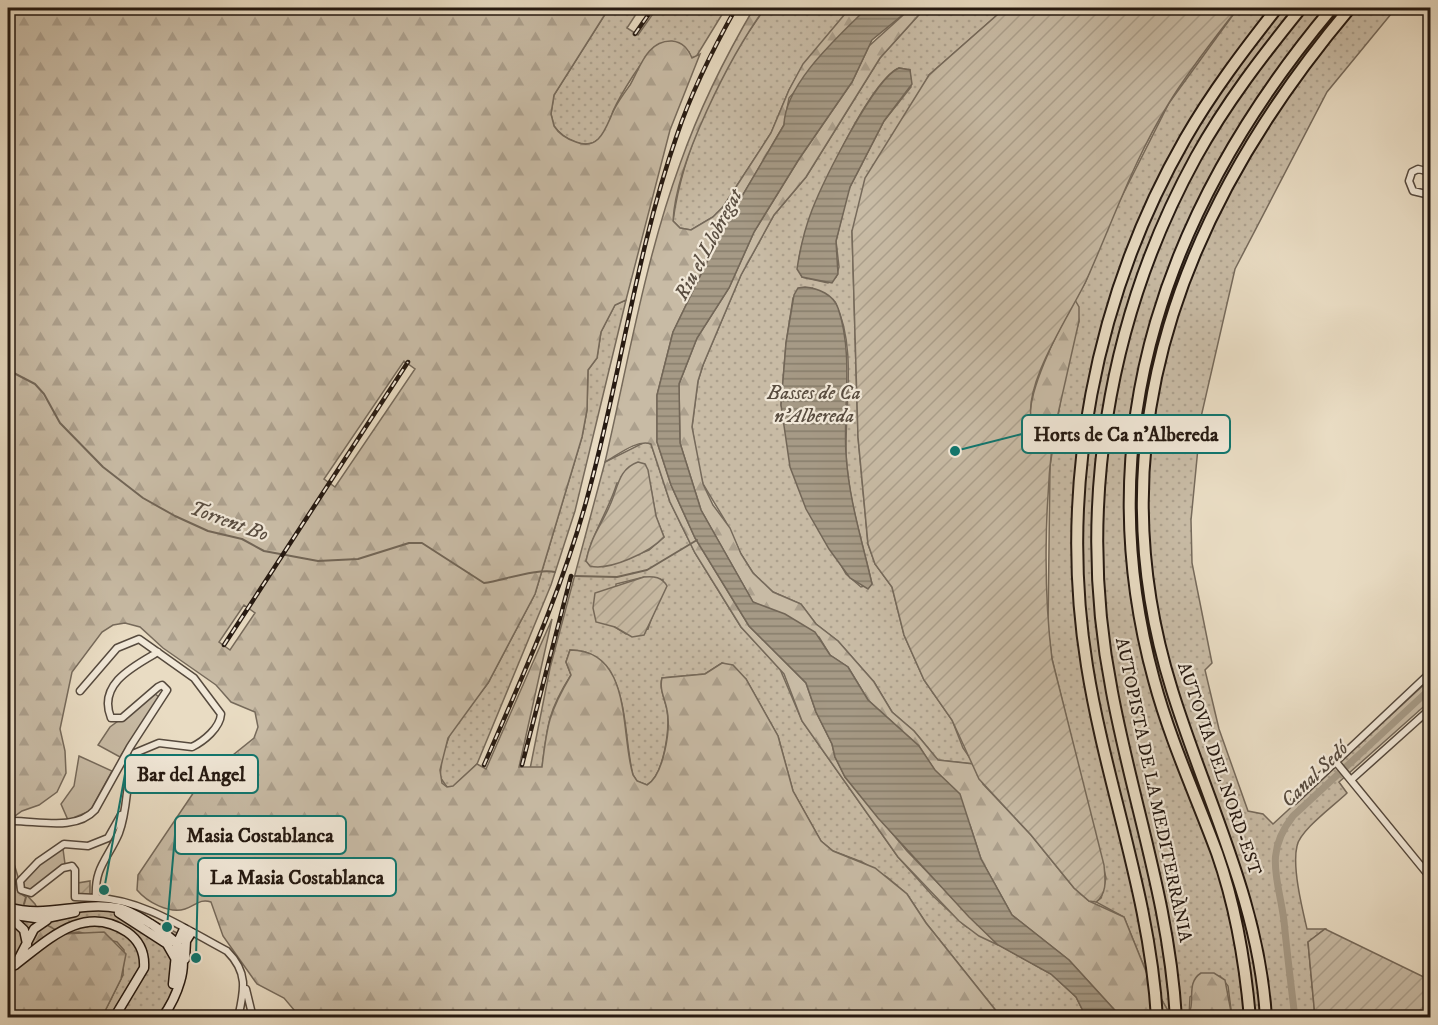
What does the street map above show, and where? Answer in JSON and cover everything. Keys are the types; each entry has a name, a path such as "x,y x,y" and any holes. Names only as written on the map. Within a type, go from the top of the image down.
{"highway":[{"name":"AUTOPISTA DE LA MEDITERRÀNIA","path":"1158,1017 1154,970 1132,855 1087,666 1080,599 1081,466 1100,354 1115,298 1146,216 1170,166 1202,111 1277,8"},
{"name":"AUTOPISTA DE LA MEDITERRÀNIA","path":"1176,1017 1173,970 1163,907 1118,721 1103,638 1097,532 1103,443 1123,336 1164,221 1215,125 1244,81 1301,8"},
{"name":"AUTOVIA DEL NORD-EST","path":"1250,1017 1244,958 1228,890 1166,720 1138,612 1131,548 1131,462 1137,407 1149,345 1162,300 1193,221 1226,161 1265,99 1332,8"},
{"name":"AUTOVIA DEL NORD-EST","path":"1266,1017 1258,955 1245,896 1219,818 1178,711 1159,645 1148,586 1144,462 1152,400 1163,346 1180,288 1204,230 1252,143 1298,75 1350,8"}],"main road":[{"path":"8,907 49,915"},
{"path":"8,914 30,919 90,907 119,908 137,916 177,944 182,956 179,965"},
{"path":"108,907 155,935 177,944 186,941"},
{"path":"17,910 30,919 34,929 30,947"},
{"path":"8,914 24,930 30,947"},
{"path":"34,929 49,915"},
{"path":"24,930 30,919"},
{"path":"15,965 30,947 58,931 90,921 114,925 135,939 142,950 144,968 114,1017"},
{"path":"162,1017 175,994 187,931"},
{"path":"177,944 187,931"},
{"path":"155,935 172,950 179,965"}],"street":[{"path":"1431,171 1418,169 1412,172 1408,181 1413,191 1431,195"},
{"path":"80,691 108,657 124,644 139,639 202,686 219,710 220,719 209,735 192,747 159,743 135,753"},
{"path":"13,821 60,824 89,816 167,690 162,685 158,687 122,718 116,720 109,712 110,693 120,676 158,652"},
{"path":"1294,801 1337,764 1431,673"},
{"path":"1351,777 1431,709"},
{"path":"130,747 135,753"},
{"path":"96,898 96,875 119,834 135,753"},
{"path":"1337,764 1351,777 1431,877"},
{"path":"125,806 108,838 88,846 64,844 38,862 20,881 21,890 31,893 70,865 75,870 76,899 96,898 131,904 226,951 236,964 245,986 253,1017"},
{"path":"8,972 15,965"},
{"path":"238,1017 245,986"}],"green space":[{"path":"8,8 609,8 554,95 551,114 554,126 566,138 584,144 597,140 602,135 645,56 656,45 672,41 685,46 692,58 700,54 670,130 626,300 615,305 601,332 597,358 588,370 587,410 582,437 535,594 488,683 448,738 440,770 442,783 447,787 453,786 477,764 486,769 552,619 519,767 542,767 550,719 571,675 566,662 570,650 590,654 605,664 614,678 624,717 633,775 637,781 647,785 658,772 667,739 668,718 662,678 705,674 722,663 733,665 746,679 778,736 793,791 821,841 833,851 875,868 907,894 926,923 1001,1017 300,1017 284,998 257,984 223,936 211,902 204,901 185,909 172,910 152,903 137,890 138,875 202,780 254,738 258,727 255,712 231,702 216,685 163,648 140,627 125,623 113,625 102,632 72,672 60,729 65,751 66,773 57,792 39,805 22,811 8,821","holes":["404,361 415,369 335,487 324,479","244,605 255,613 230,650 219,642"]},
{"path":"609,8 640,8 627,28 638,35 657,8 726,8 696,57 691,58 689,52 657,46 627,86 601,137 589,144 583,144 570,140 554,126 551,114 554,95"},
{"path":"754,8 765,8 736,53 694,140 676,197 673,221 680,228 691,230 713,217 723,207 771,133 803,64 850,8 867,8 789,98 784,125 725,225 673,332 657,395 657,442 671,485 695,538 749,626 806,683 816,712 845,777 907,851 998,945 979,936 959,921 898,857 802,721 784,674 741,627 695,553 670,502 651,444 634,446 605,462 647,274 668,200 687,144 704,104"},
{"path":"765,8 850,8 802,67 789,90 771,133 723,207 713,217 691,230 680,228 673,221 685,165 695,137 706,109 733,56"},
{"path":"911,8 925,8 880,58 806,177 774,215 741,275 698,381 692,427 703,484 713,505 730,528 741,554 753,573 773,592 801,604 816,624 838,641 874,682 892,712 914,731 938,760 974,764 983,784 1031,835 1074,888 1089,901 1124,917 1147,974 1167,1009 1178,1017 1121,1017 1069,960 1012,915 981,859 970,825 919,746 868,700 848,667 830,655 819,637 753,602 701,510 680,443 679,384 697,338 729,288 754,232 799,159 852,82 869,46"},
{"path":"925,8 1005,8 929,75 852,231 858,437 868,544 875,564 892,587 904,635 924,680 952,720 963,748 974,764 938,760 914,731 892,712 874,682 838,641 816,624 801,604 773,592 753,573 703,484 692,427 698,381 703,365 741,275 774,215 806,177 880,58","holes":["899,68 910,70 911,87 884,121 848,191 836,241 839,267 836,277 828,283 802,277 799,261 803,241 838,155 870,98 886,78","812,288 835,302 846,337 848,356 847,470 852,503 872,584 861,587 846,574 837,558 781,405 786,343 793,298"]},
{"path":"1005,8 1238,8 1185,79 1156,124 1124,191 1086,281 1040,370 1031,408 1035,430 1053,436 1046,547 1049,632 1052,659 1104,865 1104,890 1096,902 1089,901 1074,888 1031,835 979,779 952,720 924,680 904,635 892,587 875,564 868,544 858,437 852,231 865,178 929,75"},
{"path":"1238,8 1396,8 1327,92 1235,269 1201,417 1191,520 1192,563 1212,663 1205,670 1219,729 1248,811 1263,814 1273,824 1430,679 1430,701 1339,782 1347,793 1311,825 1297,846 1297,876 1307,929 1325,929 1308,942 1315,1017 1232,1017 1228,986 1220,976 1190,997 1189,1017 1177,1017 1167,1009 1147,974 1124,917 1096,902 1101,898 1106,878 1052,659 1048,628 1050,466 1065,373 1079,321 1075,300 1085,283 1116,208 1169,103"},
{"path":"626,300 575,511 551,585 477,764 453,787 447,787 440,777 442,757 451,731 488,683 535,594 582,437 587,410 588,370 597,358 601,332 615,305"},
{"path":"1075,300 1079,307 1079,321 1053,436 1047,435 1039,433 1033,427 1030,416 1032,400 1044,363"},
{"path":"645,442 651,444 670,502 695,553 741,627 780,669 802,721 898,857 932,895 965,926 1051,974 1076,997 1086,1017 1001,1017 926,923 907,894 887,877 862,862 833,851 821,841 793,791 778,736 746,679 722,663 705,674 662,678 668,718 665,751 658,772 647,785 637,781 633,775 624,717 614,678 604,664 590,654 570,650 566,662 571,675 553,709 545,741 542,768 530,769 550,668 605,462","holes":["617,483 650,483 656,517 664,537 649,550 616,563 586,561 592,541","644,577 663,580 659,599 648,629 626,634 615,627 616,584"]},
{"path":"638,462 645,464 648,470 656,516 664,537 649,549 619,563 608,566 590,566 586,561 591,545 622,474"},
{"path":"644,577 657,578 667,586 644,635 632,637 615,627 596,622 593,608 595,593"},
{"path":"155,694 159,697 120,757 98,745 110,727"},
{"path":"79,756 112,771 90,811 68,820 61,804 74,786"},
{"path":"8,844 22,890 35,904 45,924 63,934 104,932 126,954 121,979 102,1017 8,1017"},
{"path":"63,849 65,864 32,891 25,888 21,883 45,857"},
{"path":"90,881 90,895 78,896 78,883"},
{"path":"101,901 135,911 181,935 188,950 188,962 168,1017 102,1017 123,975 124,950 117,942 79,932 59,934 45,924 59,909"},
{"path":"1325,929 1430,980 1430,1017 1315,1017 1308,942"},
{"path":"1201,973 1214,973 1225,980 1232,1017 1186,1017 1191,1007 1193,983"}],"water":[{"path":"867,8 911,8 872,40 852,82 799,159 754,232 729,288 697,338 679,384 680,443 701,510 753,602 785,614 815,632 830,655 848,667 868,700 919,746 935,770 960,794 981,859 1012,915 1069,960 1121,1017 1086,1017 1076,997 1051,974 998,945 969,917 878,818 845,777 816,712 806,683 749,626 695,538 671,485 657,442 657,395 673,332 725,225 784,125 793,93 815,61"},
{"path":"899,68 910,70 912,84 884,121 850,187 836,241 838,274 832,283 802,277 797,269 807,224 818,196 863,110 876,90"},
{"name":"Basses de Ca n'Albereda","path":"805,287 820,291 833,299 843,326 847,362 846,454 853,504 872,584 868,589 850,578 829,549 806,509 790,467 781,405 786,343 794,295 798,288"}],"waterway":[{"name":"Torrent Bo","path":"8,370 35,384 44,394 60,423 103,467 143,498 208,531 242,539 264,551 318,561 358,559 409,543 422,543 484,583 530,573 555,572"},
{"name":"Torrent Bo","path":"574,576 617,577 647,570 697,540"},
{"name":"Canal Sedó","path":"1295,1018 1284,921 1275,867 1278,843 1293,816 1430,689"},
{"path":"8,863 19,892 26,897 24,904"}],"railway":[{"path":"635,34 653,8"},
{"path":"484,765 542,630 579,526 600,446 651,222 677,135 703,70 736,8"},
{"path":"224,645 408,362"},
{"path":"522,765 571,576"}],"place":[{"name":"Horts de Ca n'Albereda","path":"955,451"},
{"name":"Bar del Angel","path":"104,890"},
{"name":"Masia Costablanca","path":"167,927"},
{"name":"La Masia Costablanca","path":"196,958"}],"water label":[{"name":"Riu el Llobregat","path":"709,245"}]}
